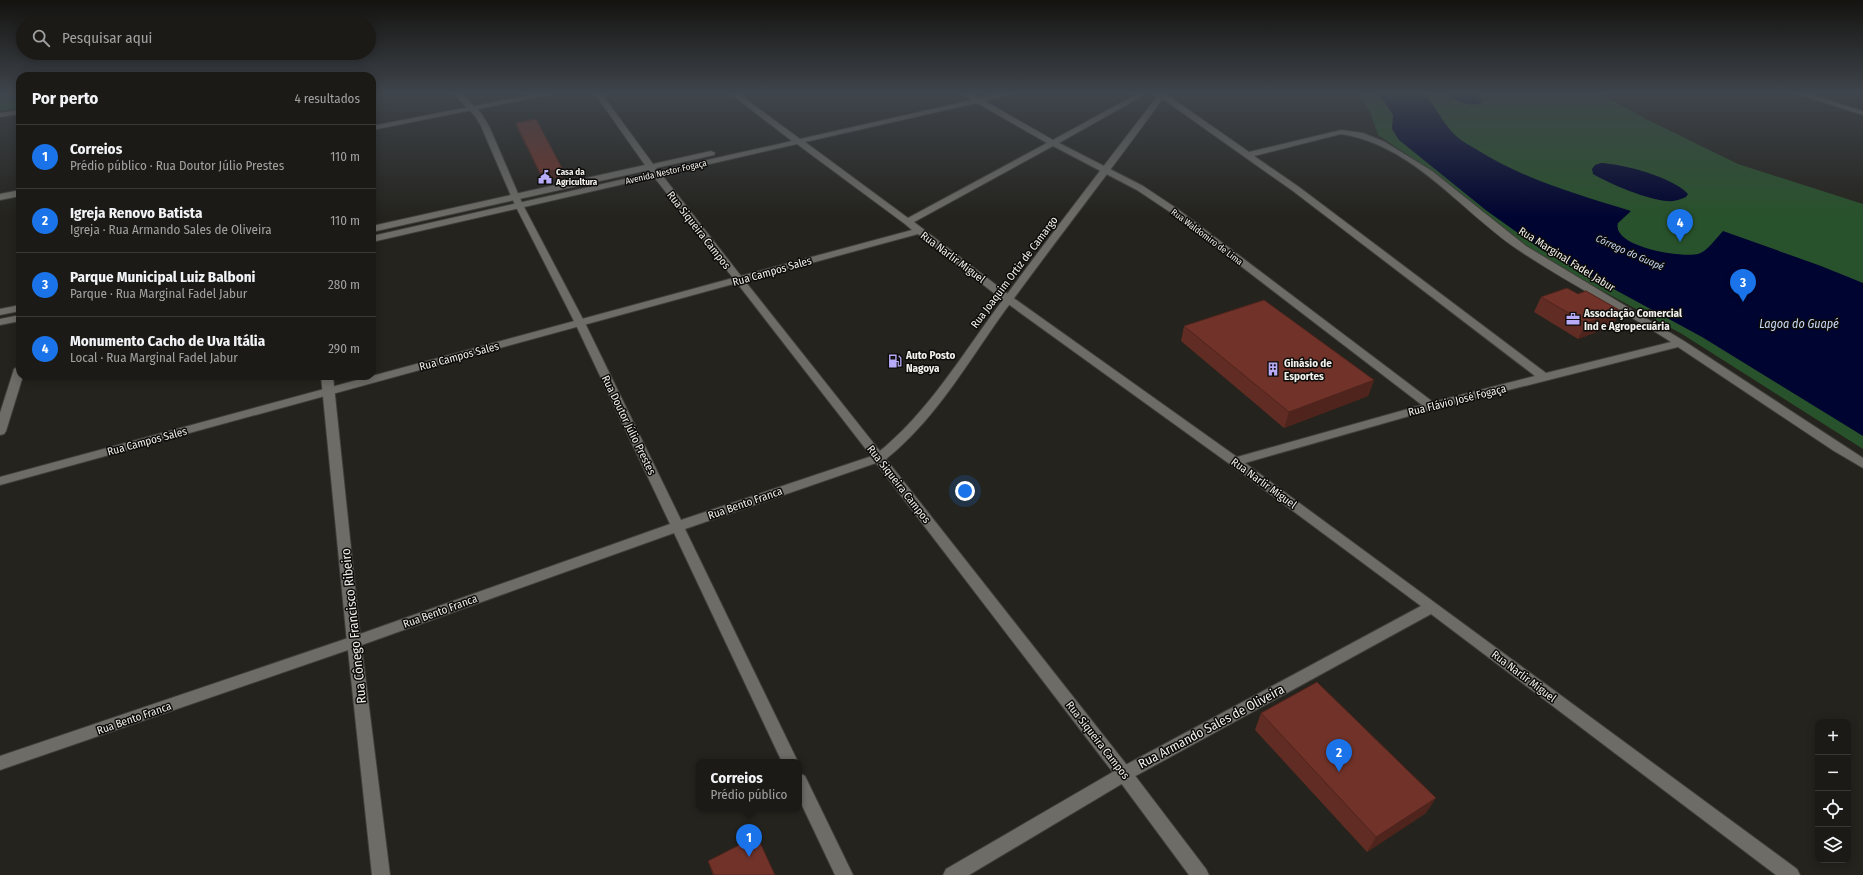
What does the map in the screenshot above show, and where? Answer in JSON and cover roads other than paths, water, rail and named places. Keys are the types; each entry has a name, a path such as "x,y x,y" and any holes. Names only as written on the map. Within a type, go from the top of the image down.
{"street":[{"name":"Rua Doutor Júlio Prestes","path":"488,135 518,201 580,323 789,759"},
{"name":"Rua Siqueira Campos","path":"628,135 739,281 879,458 1124,774 1200,875"},
{"name":"Rua Narlir Miguel","path":"788,135 908,222 1008,299 1235,462 1432,607 1791,875"},
{"name":"Avenida Nestor Fogaça","path":"376,238 518,201 812,135"},
{"name":"Rua Waldomiro de Lima","path":"1039,135 1140,188 1176,212 1431,406"},
{"path":"908,222 1068,135"},
{"name":"Rua Joaquim Ortiz de Camargo","path":"879,458 898,443 923,417 1008,299 1132,135"},
{"path":"1218,135 1296,190 1545,378"},
{"name":"Rua Marginal Fadel Jabur","path":"1247,155 1329,135"},
{"name":"Rua Marginal Fadel Jabur","path":"1359,135 1371,138 1405,157 1434,176 1511,240 1548,264 1634,314 1863,464"},
{"path":"0,197 16,194"},
{"name":"Avenida Nestor Fogaça","path":"376,228 518,201"},
{"name":"Rua Campos Sales","path":"376,379 918,231"},
{"path":"0,312 16,309"},
{"path":"0,322 16,319"},
{"name":"Rua Flávio José Fogaça","path":"1235,462 1431,406 1680,344"},
{"path":"0,431 16,380"},
{"name":"Rua Cônego Francisco Ribeiro","path":"326,380 354,642 381,875"},
{"name":"Rua Campos Sales","path":"0,481 372,380"},
{"name":"Rua Bento Franca","path":"0,763 354,642 678,526 879,458"},
{"name":"Rua Armando Sales de Oliveira","path":"952,875 1124,774 1432,607"},
{"path":"802,787 844,875"}],"water":[{"name":"Lagoa do Guapé","path":"1396,135 1455,135 1497,161 1534,179 1631,211 1618,223 1619,231 1625,239 1649,249 1678,254 1698,254 1708,247 1723,231 1821,266 1863,283 1863,436 1702,337 1542,250 1487,211 1399,140"},
{"path":"1601,163 1647,172 1671,182 1688,194 1686,197 1670,201 1640,195 1619,187 1593,174 1592,169 1595,165"}],"place":[{"name":"Casa da Agricultura","path":"545,177"},
{"name":"Monumento Cacho de Uva Itália","path":"1680,242"},
{"name":"Parque Municipal Luiz Balboni","path":"1743,302"},
{"name":"Associação Comercial Ind e Agropecuária","path":"1573,319"},
{"name":"Auto Posto Nagoya","path":"895,361"},
{"name":"Ginásio de Esportes","path":"1273,369"},
{"name":"Igreja Renovo Batista","path":"1339,772"},
{"name":"Correios","path":"749,857"}],"water label":[{"name":"Córrego do Guapé","path":"1630,252"}]}
